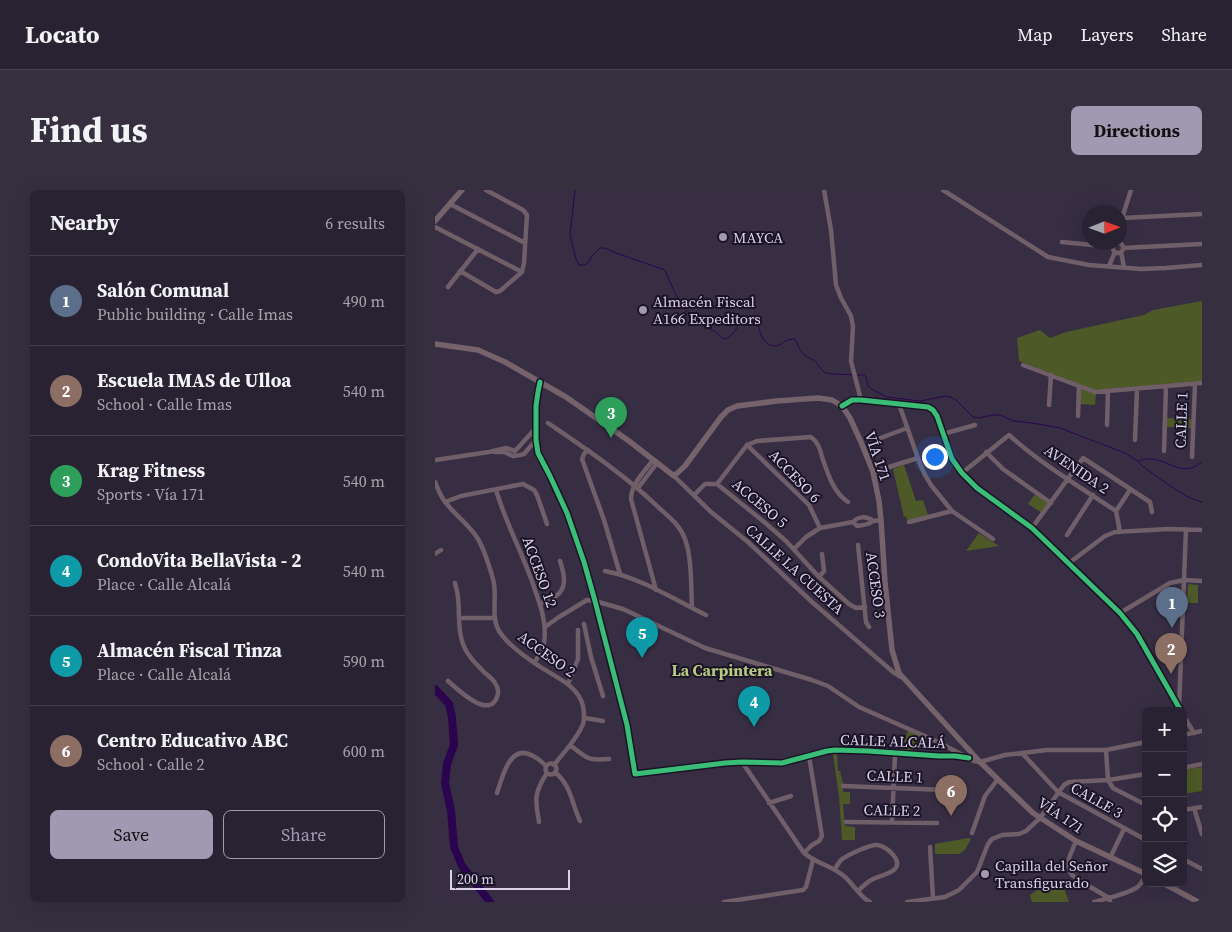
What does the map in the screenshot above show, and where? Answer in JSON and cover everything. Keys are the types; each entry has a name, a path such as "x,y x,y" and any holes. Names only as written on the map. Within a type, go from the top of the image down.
{"main road":[{"path":"435,221 463,190"},
{"path":"435,344 469,348 489,354 505,362 566,397 629,441 674,476 685,466 721,417 728,410 737,406 818,398 832,400 842,406"},
{"name":"VÍA 171","path":"842,406 854,426 873,472 879,501 892,650 901,677 980,762 1033,813 1076,842 1142,873"},
{"path":"1169,887 1185,898 1195,902"}],"street":[{"path":"460,271 496,292 500,291 522,272 527,215 523,210 486,190"},
{"path":"825,190 836,285 851,316 853,326 851,361 861,400"},
{"path":"943,190 1044,255 1073,262 1141,269 1202,265"},
{"path":"1126,205 1131,190"},
{"path":"450,204 525,243"},
{"path":"1127,218 1202,214"},
{"path":"435,227 522,272"},
{"path":"1062,242 1082,245"},
{"path":"1127,250 1202,244"},
{"path":"448,287 478,249"},
{"path":"1109,266 1114,250"},
{"path":"1115,250 1118,253 1122,250 1124,267"},
{"path":"1023,365 1095,392 1202,384"},
{"path":"1049,405 1051,375"},
{"path":"540,382 535,428 538,453 567,513 595,601"},
{"name":"CALLE 1","path":"1192,457 1195,384"},
{"path":"1078,416 1079,386"},
{"path":"1164,451 1166,386"},
{"path":"1135,440 1137,388"},
{"path":"1107,425 1108,391"},
{"path":"842,406 852,400 861,400 928,407 933,410 937,416 952,459 962,472 977,488 1032,528 1119,612 1137,634 1179,707"},
{"path":"899,404 918,458 931,485 952,510 993,539"},
{"path":"548,423 588,450 636,487 674,522 682,532 689,551 692,608"},
{"path":"943,434 975,425"},
{"path":"435,460 506,448 515,451 535,428"},
{"path":"878,439 907,428"},
{"name":"AVENIDA 2","path":"986,452 1009,435 1020,445 1116,511 1120,532"},
{"path":"747,446 757,441 811,437 818,445 836,491 848,502"},
{"path":"489,452 504,452 513,456 520,456 536,440"},
{"name":"ACCESO 5","path":"747,446 717,484 763,521 794,550"},
{"name":"ACCESO 6","path":"747,446 809,505 820,528"},
{"path":"588,450 583,454 582,459 604,520 620,574"},
{"path":"962,472 986,452 1003,469 1051,503"},
{"path":"873,472 918,458"},
{"path":"1032,528 1083,458 1150,502 1152,512"},
{"path":"655,461 631,493 631,504 656,590"},
{"name":"CALLE LA CUESTA","path":"674,476 711,512 748,542 812,602 901,677"},
{"name":"ACCESO 2","path":"435,482 442,498 477,538 484,552 493,581 496,625 506,640 534,663 568,684 579,695 585,718"},
{"path":"445,502 461,496 523,484 537,495 547,524"},
{"path":"694,495 705,484 717,484"},
{"name":"ACCESO 12","path":"496,490 540,604 545,628 543,648 534,663"},
{"path":"1116,511 1129,490"},
{"path":"1067,535 1093,496"},
{"path":"909,522 952,510"},
{"path":"865,607 859,609 852,606 794,550 806,537 820,528 853,522 862,517 870,518 873,521"},
{"path":"853,522 857,526 881,520"},
{"path":"1180,707 1187,529"},
{"path":"1069,563 1111,533 1202,530"},
{"name":"ACCESO 3","path":"858,545 866,622 869,627"},
{"path":"435,554 441,550"},
{"path":"819,576 824,571 822,554"},
{"path":"540,604 556,596 562,589 565,581 561,561"},
{"path":"605,571 620,574 706,615"},
{"path":"1119,612 1165,585 1184,580 1202,581"},
{"path":"448,681 463,695 482,705 492,705 498,696 499,692 495,682 477,666 463,643 460,634 458,598 455,583"},
{"path":"545,628 587,600 623,609 705,648 828,686 859,707 980,762 1005,755 1047,750 1106,750 1142,743"},
{"name":"CALLE ALCALÁ","path":"595,601 627,725 635,774 742,762 782,763 835,750 969,758"},
{"path":"459,618 495,618"},
{"path":"583,624 603,696"},
{"path":"568,684 578,659 578,630"},
{"path":"578,637 585,635"},
{"path":"554,765 578,733 585,718 603,721"},
{"path":"1187,719 1202,738"},
{"path":"570,745 587,758 593,760 609,759"},
{"path":"947,756 950,752 949,748"},
{"path":"1106,750 1108,780 1113,788 1142,804"},
{"path":"497,794 511,758 523,753 535,756 546,766 545,770 547,773 537,791 536,800 539,822"},
{"name":"CALLE 3","path":"1022,753 1058,792 1142,838"},
{"path":"892,822 895,754"},
{"path":"805,853 822,836 809,756"},
{"path":"742,762 805,853 813,860 835,869 870,902"},
{"path":"546,766 551,763 554,765"},
{"path":"1187,767 1202,764"},
{"path":"554,765 556,768 555,772 563,779 567,786 580,821"},
{"path":"547,773 555,772"},
{"path":"907,902 945,897 959,890 977,872 987,844 992,839 1002,835 1019,834 1026,831 1040,818 1058,792 1069,782 1108,780 1142,775"},
{"path":"972,833 985,796 998,780"},
{"name":"CALLE 1","path":"843,786 945,790"},
{"path":"769,803 791,796"},
{"path":"1187,809 1202,807"},
{"path":"1194,808 1202,834"},
{"name":"CALLE 2","path":"846,822 937,823"},
{"path":"1110,858 1124,828"},
{"path":"1076,842 1069,858 1069,868 1072,875 1109,900"},
{"path":"835,869 841,860 874,844 889,849 897,865 896,868 872,880 858,891"},
{"path":"930,847 933,898"},
{"path":"725,902 803,890 806,887 813,860"},
{"path":"1187,861 1202,869"},
{"path":"1094,902 1109,900 1137,887 1142,882"}],"green space":[{"path":"1202,301 1202,381 1094,390 1019,361 1017,338 1040,330 1050,338 1066,332 1144,315 1153,310"},
{"path":"1081,388 1096,394 1095,405 1080,404"},
{"path":"1167,418 1192,419 1191,428 1167,427"},
{"path":"904,465 916,501 923,500 928,515 907,520 906,516 904,517 893,469"},
{"path":"1035,494 1049,504 1042,513 1028,504"},
{"path":"979,533 999,546 966,551"},
{"path":"1188,584 1198,585 1198,603 1187,603"},
{"path":"908,731 919,736 913,752 900,750"},
{"path":"837,753 838,771 840,771 843,783 843,792 850,792 850,804 843,804 845,826 855,827 855,840 842,840 833,754"},
{"path":"1202,767 1202,791 1187,793 1187,769"},
{"path":"971,839 965,850 959,854 935,854 935,844"},
{"path":"1054,883 1064,888 1069,902 1032,902 1030,895 1040,888 1054,886"}],"waterway":[{"path":"575,190 570,235 579,265 588,263 600,248 605,248 665,270 682,306 698,323 716,332 722,338 730,337 746,316 758,323 764,340 770,345 779,345 788,340 795,339 800,351 815,361 824,372 853,375"},
{"path":"857,375 864,375 871,389 887,397 920,401 946,396 956,400 973,417 1001,415 1013,421 1060,428 1125,453 1179,491 1202,502"},
{"path":"1139,461 1153,459 1185,469 1192,468 1202,462"},
{"path":"435,689 449,704 452,717 454,745 447,764 445,784 451,810 454,847 462,866 490,902"}],"cycle path":[{"path":"540,382 536,406 538,453 567,513 584,562 627,725 635,774 725,763 782,763 835,750 969,758"},
{"path":"842,406 852,400 861,400 928,407 933,410 937,416 952,459 962,473 977,488 1032,528 1120,613 1137,634 1179,707"}],"place":[{"name":"MAYCA","path":"723,237"},
{"name":"Almacén Fiscal A166 Expeditors","path":"643,310"},
{"name":"Krag Fitness","path":"611,438"},
{"name":"Salón Comunal","path":"1172,628"},
{"name":"Almacén Fiscal Tinza","path":"642,658"},
{"name":"Escuela IMAS de Ulloa","path":"1171,674"},
{"name":"CondoVita BellaVista - 2","path":"754,727"},
{"name":"Centro Educativo ABC","path":"951,816"},
{"name":"Capilla del Señor Transfigurado","path":"985,874"}],"district":[{"name":"La Carpintera","path":"722,670"}]}
